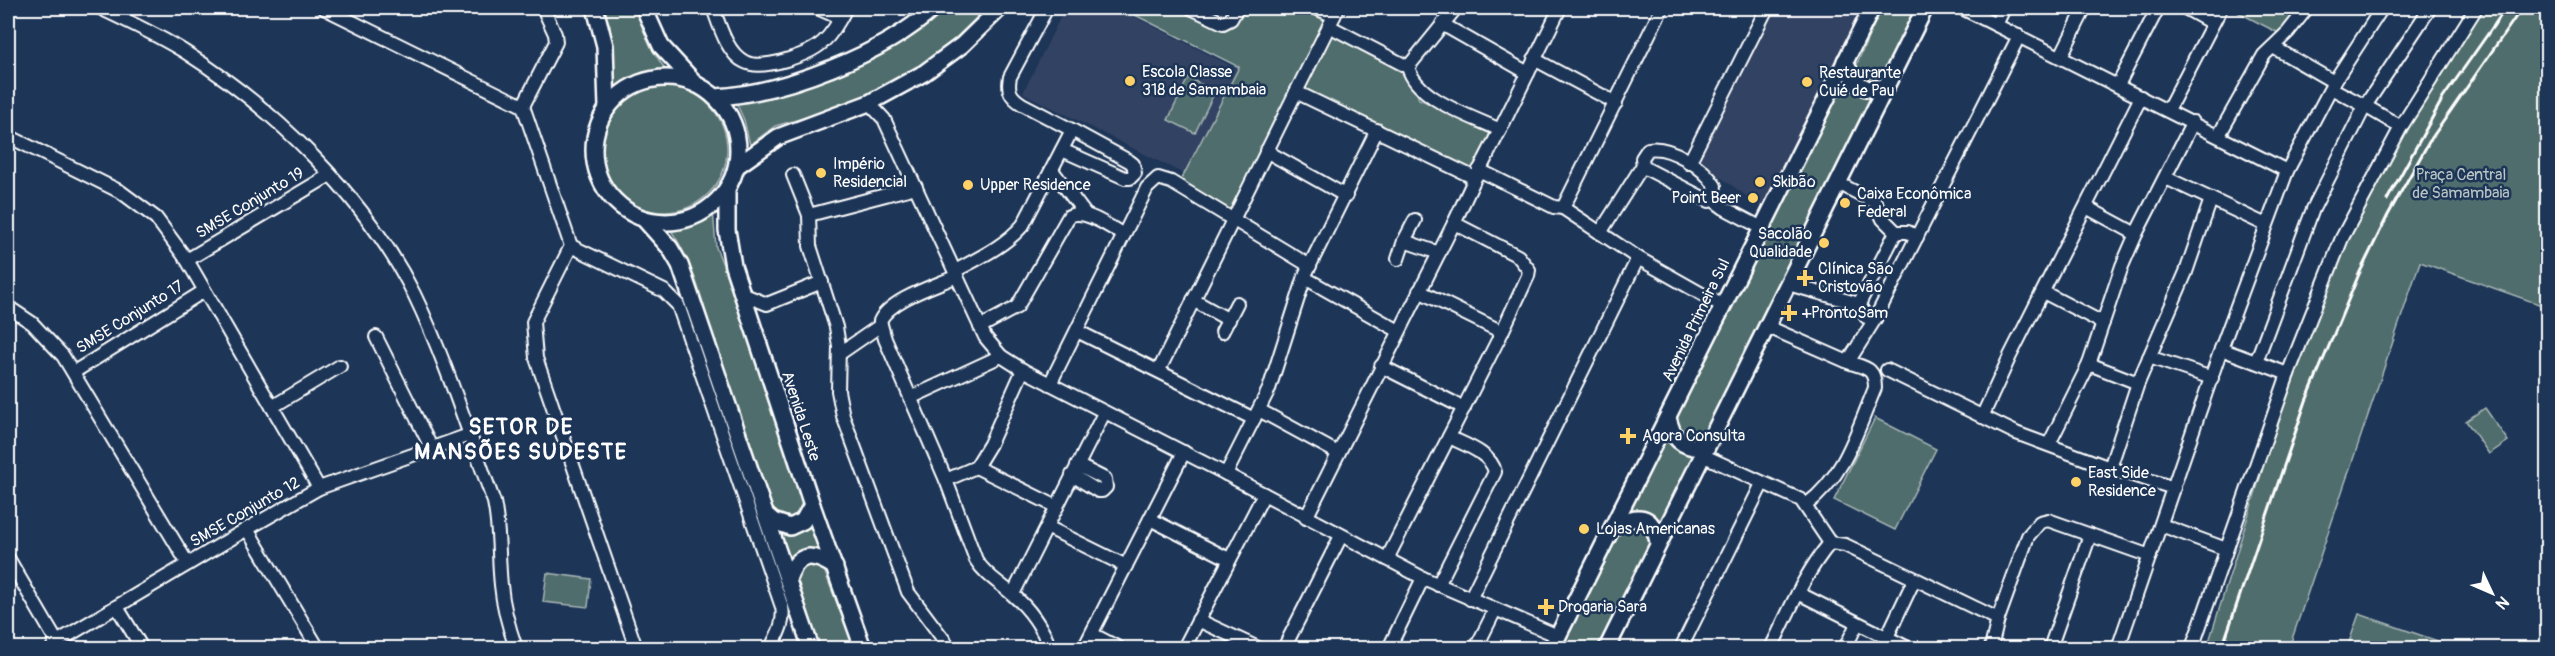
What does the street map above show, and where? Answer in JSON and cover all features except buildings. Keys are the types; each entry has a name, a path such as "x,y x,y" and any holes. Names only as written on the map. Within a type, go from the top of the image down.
{"main road":[{"path":"595,8 605,46 607,108"},
{"path":"644,8 661,46 695,83 717,97 731,117 739,141 737,166 727,190 711,207 691,219 668,223 645,220 624,210 608,194 597,174 594,152 597,129 607,108 625,91 647,80 671,78 695,83"},
{"path":"717,97 765,91 853,58 893,37 934,8"},
{"path":"737,166 778,137 869,103 924,73 962,45 1000,8"},
{"name":"Avenida Primeira Sul","path":"1555,642 1872,8"},
{"path":"1607,648 1925,8"},
{"path":"1845,61 1850,75 1858,85 1870,89 1886,86"},
{"name":"Avenida Leste","path":"727,190 726,230 729,250 742,294 812,505 863,648"},
{"path":"645,220 670,248 680,265 811,648"},
{"path":"1668,418 1673,434 1682,444 1694,447 1710,439"},
{"path":"765,514 773,521 790,527 803,521 812,505"},
{"path":"1615,525 1631,518 1644,518 1654,526 1658,542"},
{"path":"788,579 793,566 805,557 820,558 835,567"}],"street":[{"path":"100,8 153,33 210,68 255,102 297,140 330,175 390,254 413,292 432,335 494,502 499,526 501,585 505,613 516,648"},
{"path":"324,8 523,106 571,246 673,297 681,311 782,608 784,616 782,626 771,648"},
{"path":"523,106 556,42 555,34 543,8"},
{"path":"713,8 720,27 738,58 755,65 771,64 811,50 827,38 843,13 817,8"},
{"path":"1047,8 1010,77 1009,89 1015,100 1129,161 1135,168 1135,173 1130,178 1125,178 1062,150"},
{"path":"1191,8 1223,23 1231,19 1237,8"},
{"path":"1316,8 1334,17 1408,67 1414,82 1428,95 1500,130"},
{"path":"1408,67 1456,8"},
{"path":"1306,518 1560,8"},
{"path":"1563,208 1662,8"},
{"path":"1689,163 1767,8"},
{"path":"1962,8 2287,171"},
{"path":"1996,25 2004,8"},
{"path":"2061,56 2085,8"},
{"path":"2118,86 2158,8"},
{"path":"2185,8 2212,23"},
{"path":"2168,110 2221,8"},
{"path":"2219,135 2255,67 2307,8"},
{"path":"2118,648 2222,349 2287,171 2333,85 2382,8"},
{"path":"2256,362 2313,209 2365,106 2430,8"},
{"path":"2192,648 2288,374 2342,238 2401,127 2476,8"},
{"path":"1159,370 1334,17"},
{"path":"1442,24 1528,73"},
{"path":"1848,362 1875,319 2019,36"},
{"path":"2273,47 2401,127"},
{"path":"1534,59 1616,104"},
{"path":"1296,92 1477,174 1554,207 1563,208 1638,258 1723,306"},
{"path":"884,119 887,95"},
{"path":"1982,417 2141,97"},
{"path":"869,103 884,119 980,327 1000,356 1306,518 1423,578 1495,610 1555,642"},
{"path":"2049,444 2088,364 2122,266 2136,234 2193,122"},
{"path":"1050,648 1035,616 991,578 975,560 946,480 909,398 880,321 883,315 897,303 956,274 1014,235 1032,211 1072,130"},
{"path":"1226,474 1278,366 1307,272 1377,130"},
{"path":"8,136 137,202 156,218 187,260 319,488"},
{"path":"1600,233 1643,165 1642,158 1648,149 1656,148 1689,163 1712,182 1715,190 1712,199"},
{"path":"1266,151 1346,196"},
{"path":"1643,165 1694,195 1709,201 1712,199 1762,228"},
{"path":"1052,170 1086,215"},
{"name":"SMSE Conjunto 19","path":"187,260 330,175"},
{"path":"793,175 809,215 810,246 836,327 839,354 838,391 843,416 908,592 950,648"},
{"path":"1050,384 1147,188 1158,178 1171,182 1233,220 1307,272 1399,331"},
{"path":"2166,178 2266,225"},
{"path":"1839,183 1875,202 1883,219 1896,232 1908,232 1917,237"},
{"path":"809,215 916,188"},
{"path":"2110,468 2138,382 2186,272 2211,199"},
{"path":"2086,207 2136,234"},
{"path":"980,327 1017,307 1063,223 1072,214 1086,215 1124,235"},
{"path":"1398,259 1415,220"},
{"path":"1387,559 1527,282 1529,270 1518,256 1454,223"},
{"path":"1859,304 1896,232"},
{"path":"1404,241 1439,253"},
{"path":"571,246 535,317 532,329 534,348 636,648"},
{"path":"1470,599 1638,258"},
{"path":"742,294 767,304 822,282"},
{"path":"1788,284 1859,304 1866,316 1875,319"},
{"name":"SMSE Conjunto 17","path":"74,372 204,291"},
{"path":"1419,291 1502,332"},
{"path":"2043,292 2103,323"},
{"path":"1193,300 1229,320"},
{"path":"1222,332 1237,303"},
{"path":"8,307 32,323 50,340 74,372 188,564"},
{"path":"839,354 881,325"},
{"path":"1766,326 1869,369 1875,377 1875,388 1841,468 1824,492 1806,505"},
{"path":"1077,331 1338,453"},
{"path":"376,337 432,449"},
{"path":"2222,349 2288,374"},
{"path":"909,398 1000,356"},
{"path":"2149,357 2212,378"},
{"path":"2088,364 2138,382"},
{"path":"272,407 340,366"},
{"path":"1381,366 1464,408"},
{"path":"946,480 976,467 990,444 1023,370"},
{"path":"1887,370 2016,433 2110,468 2174,488"},
{"path":"1012,594 1104,413"},
{"name":"SMSE Conjunto 12","path":"55,645 247,528 319,488 469,435"},
{"path":"1438,585 1495,472 1494,465 1478,450 1449,437"},
{"path":"1710,439 1722,465"},
{"path":"1084,648 1184,452"},
{"path":"1702,456 1801,500 1830,543"},
{"path":"976,467 1057,507"},
{"path":"1681,648 1762,484"},
{"path":"1184,648 1264,494"},
{"path":"1150,519 1229,559"},
{"path":"1991,648 1998,619 2028,536 2040,522 2048,520 2150,556"},
{"path":"2161,525 2226,549"},
{"path":"1047,527 1126,566"},
{"path":"247,528 318,648"},
{"path":"2050,648 2090,535"},
{"path":"1284,648 1341,536"},
{"path":"1830,543 1845,545 1998,619"},
{"path":"1771,648 1816,559 1830,543"},
{"path":"8,558 55,645"},
{"path":"1389,648 1423,578"},
{"path":"1887,637 1914,580"},
{"path":"1798,593 1908,648"},
{"path":"117,607 142,648"},
{"path":"1476,648 1495,610"},
{"path":"1198,620 1258,648"},
{"path":"1845,648 1857,624"},
{"path":"1092,634 1119,648"}],"shaded area":[{"name":"Escola Classe 318 de Samambaia","path":"1065,8 1117,8 1237,69 1184,174 1023,93"},
{"path":"1772,8 1864,8 1763,208 1698,161"}],"green space":[{"path":"602,8 637,8 648,40 666,70 644,72 615,88 610,25"},
{"path":"943,8 996,8 964,38 887,89 825,112 775,126 750,145 744,120 734,98 769,98 804,86 927,20"},
{"path":"1130,8 1182,8 1220,27 1231,26 1242,8 1300,8 1330,23 1235,223 1177,188 1239,67 1127,11"},
{"path":"1881,8 1923,8 1882,80 1872,84 1859,75 1856,66"},
{"path":"2230,8 2312,8 2288,38"},
{"name":"Praça Central de Samambaia","path":"2475,8 2547,8 2547,307 2420,262 2289,648 2207,648 2335,237 2398,120"},
{"path":"1331,31 1410,75 1419,99 1496,135 1475,175 1299,91"},
{"path":"1846,73 1881,94 1788,284 1699,440 1683,441 1674,417"},
{"path":"1188,78 1215,91 1195,133 1168,120"},
{"path":"664,86 688,90 709,104 723,125 727,149 723,173 709,194 688,208 664,212 640,208 619,194 605,173 601,149 605,125 619,104 640,90"},
{"path":"713,210 716,247 765,373 803,510 790,522 775,518 731,401 696,282 689,263 668,226 691,222"},
{"path":"2485,408 2508,441 2489,454 2466,421"},
{"path":"1875,418 1936,449 1895,530 1834,500"},
{"path":"1667,427 1697,453 1660,530 1646,514 1638,511 1626,512"},
{"path":"811,515 824,555 786,567 775,530 783,532"},
{"path":"1635,520 1653,534 1602,648 1559,648 1621,525"},
{"path":"804,562 820,566 824,570 854,648 817,648 795,575"},
{"path":"547,573 591,579 588,607 543,602"},
{"path":"2359,614 2458,648 2347,648"}],"railway":[{"path":"2387,200 2443,98 2506,8"},
{"path":"2222,648 2306,401 2359,274 2388,215 2429,142 2522,8"}],"place":[{"name":"Escola Classe 318 de Samambaia","path":"1130,81"},
{"name":"Restaurante Cuié de Pau","path":"1807,82"},
{"name":"Império Residencial","path":"821,173"},
{"name":"Skibão","path":"1760,182"},
{"name":"Upper Residence","path":"968,185"},
{"name":"Point Beer","path":"1753,198"},
{"name":"Caixa Econômica Federal","path":"1845,203"},
{"name":"Sacolão Qualidade","path":"1824,243"},
{"name":"Clínica São Cristovão","path":"1805,278"},
{"name":"+ProntoSam","path":"1789,313"},
{"name":"Agora Consulta","path":"1628,436"},
{"name":"East Side Residence","path":"2076,482"},
{"name":"Lojas Americanas","path":"1584,529"},
{"name":"Drogaria Sara","path":"1546,607"}],"district":[{"name":"SETOR DE MANSÕES SUDESTE","path":"521,440"}]}
